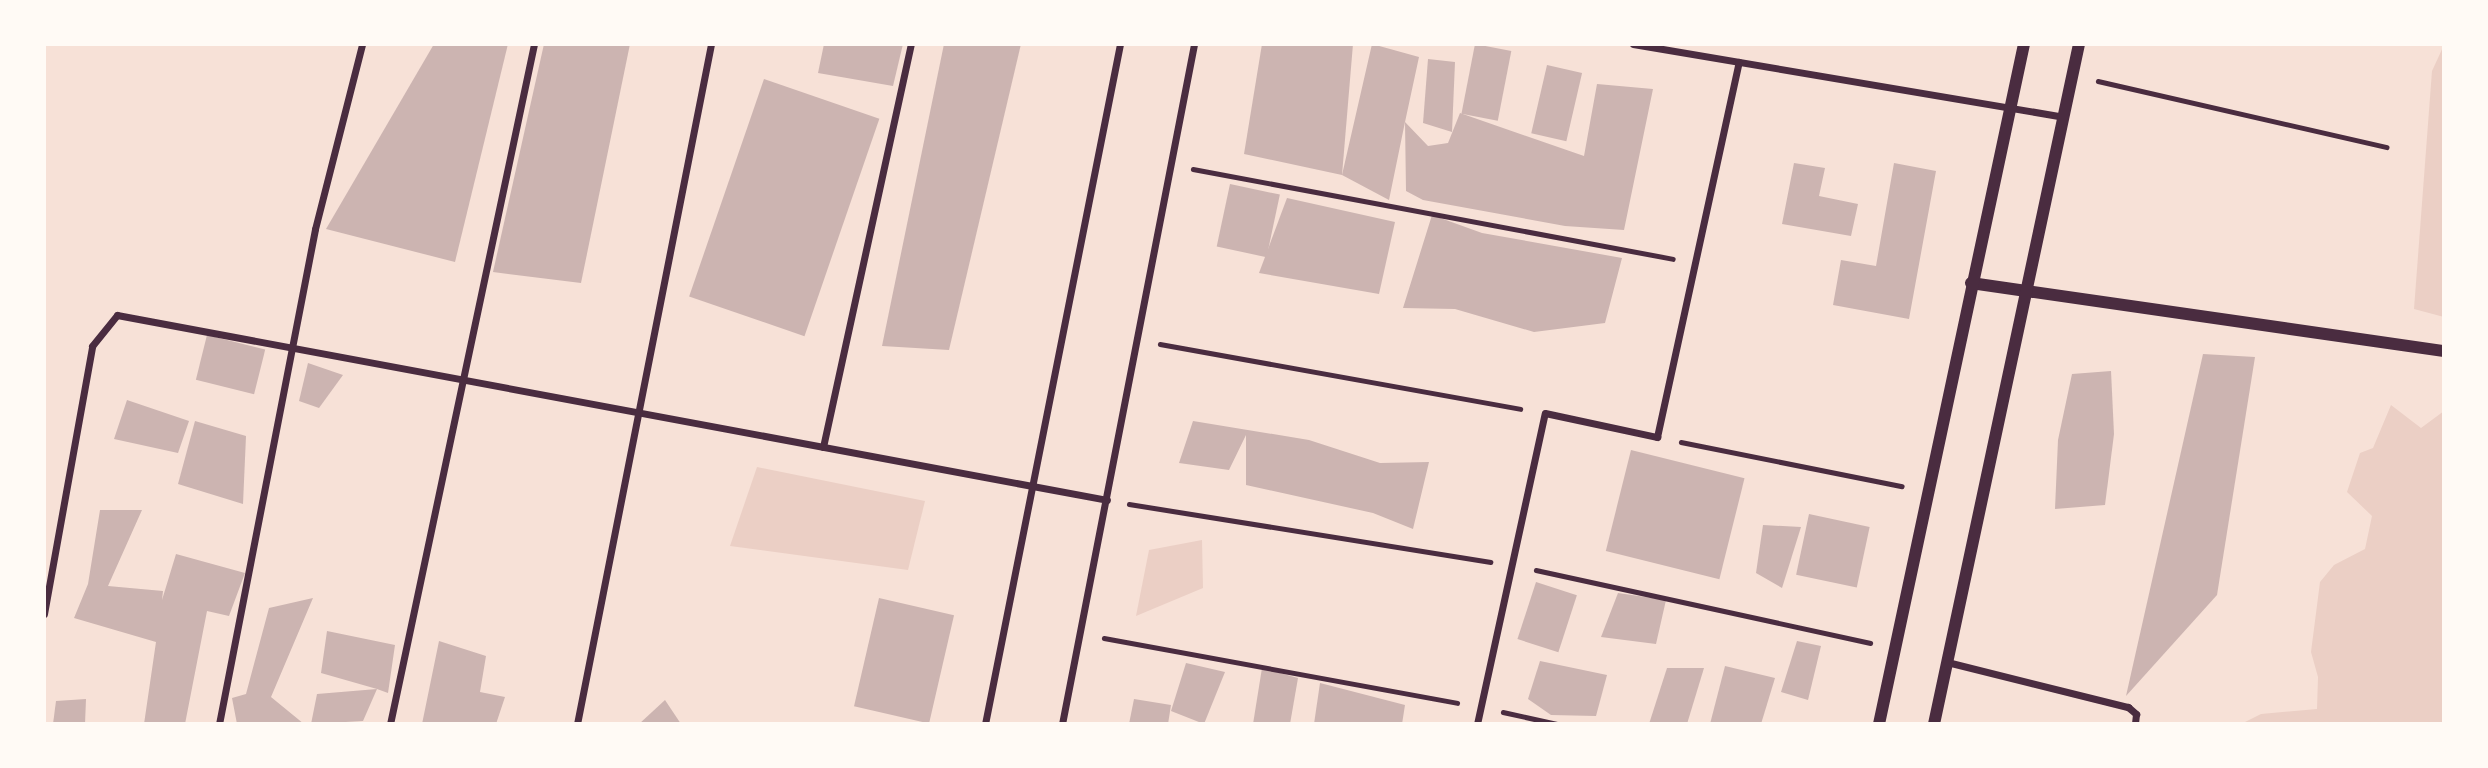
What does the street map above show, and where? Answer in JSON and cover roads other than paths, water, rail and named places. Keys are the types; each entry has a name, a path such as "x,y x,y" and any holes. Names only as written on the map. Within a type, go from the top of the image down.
{"street":[{"path":"219,724 295,348 314,229 362,44"},
{"path":"390,724 458,379 534,44"},
{"path":"576,724 711,44"},
{"path":"823,447 911,44"},
{"path":"985,724 1035,487 1120,44"},
{"path":"1062,724 1194,44"},
{"path":"1633,44 2063,117"},
{"path":"1879,724 2024,44"},
{"path":"1934,724 2079,44"},
{"path":"1477,724 1545,413 1657,437 1740,62"},
{"path":"1971,283 2024,293 2444,351"},
{"path":"44,614 92,345 117,315 1107,500"},
{"path":"1947,662 2128,707 2136,714 2135,724"}]}
